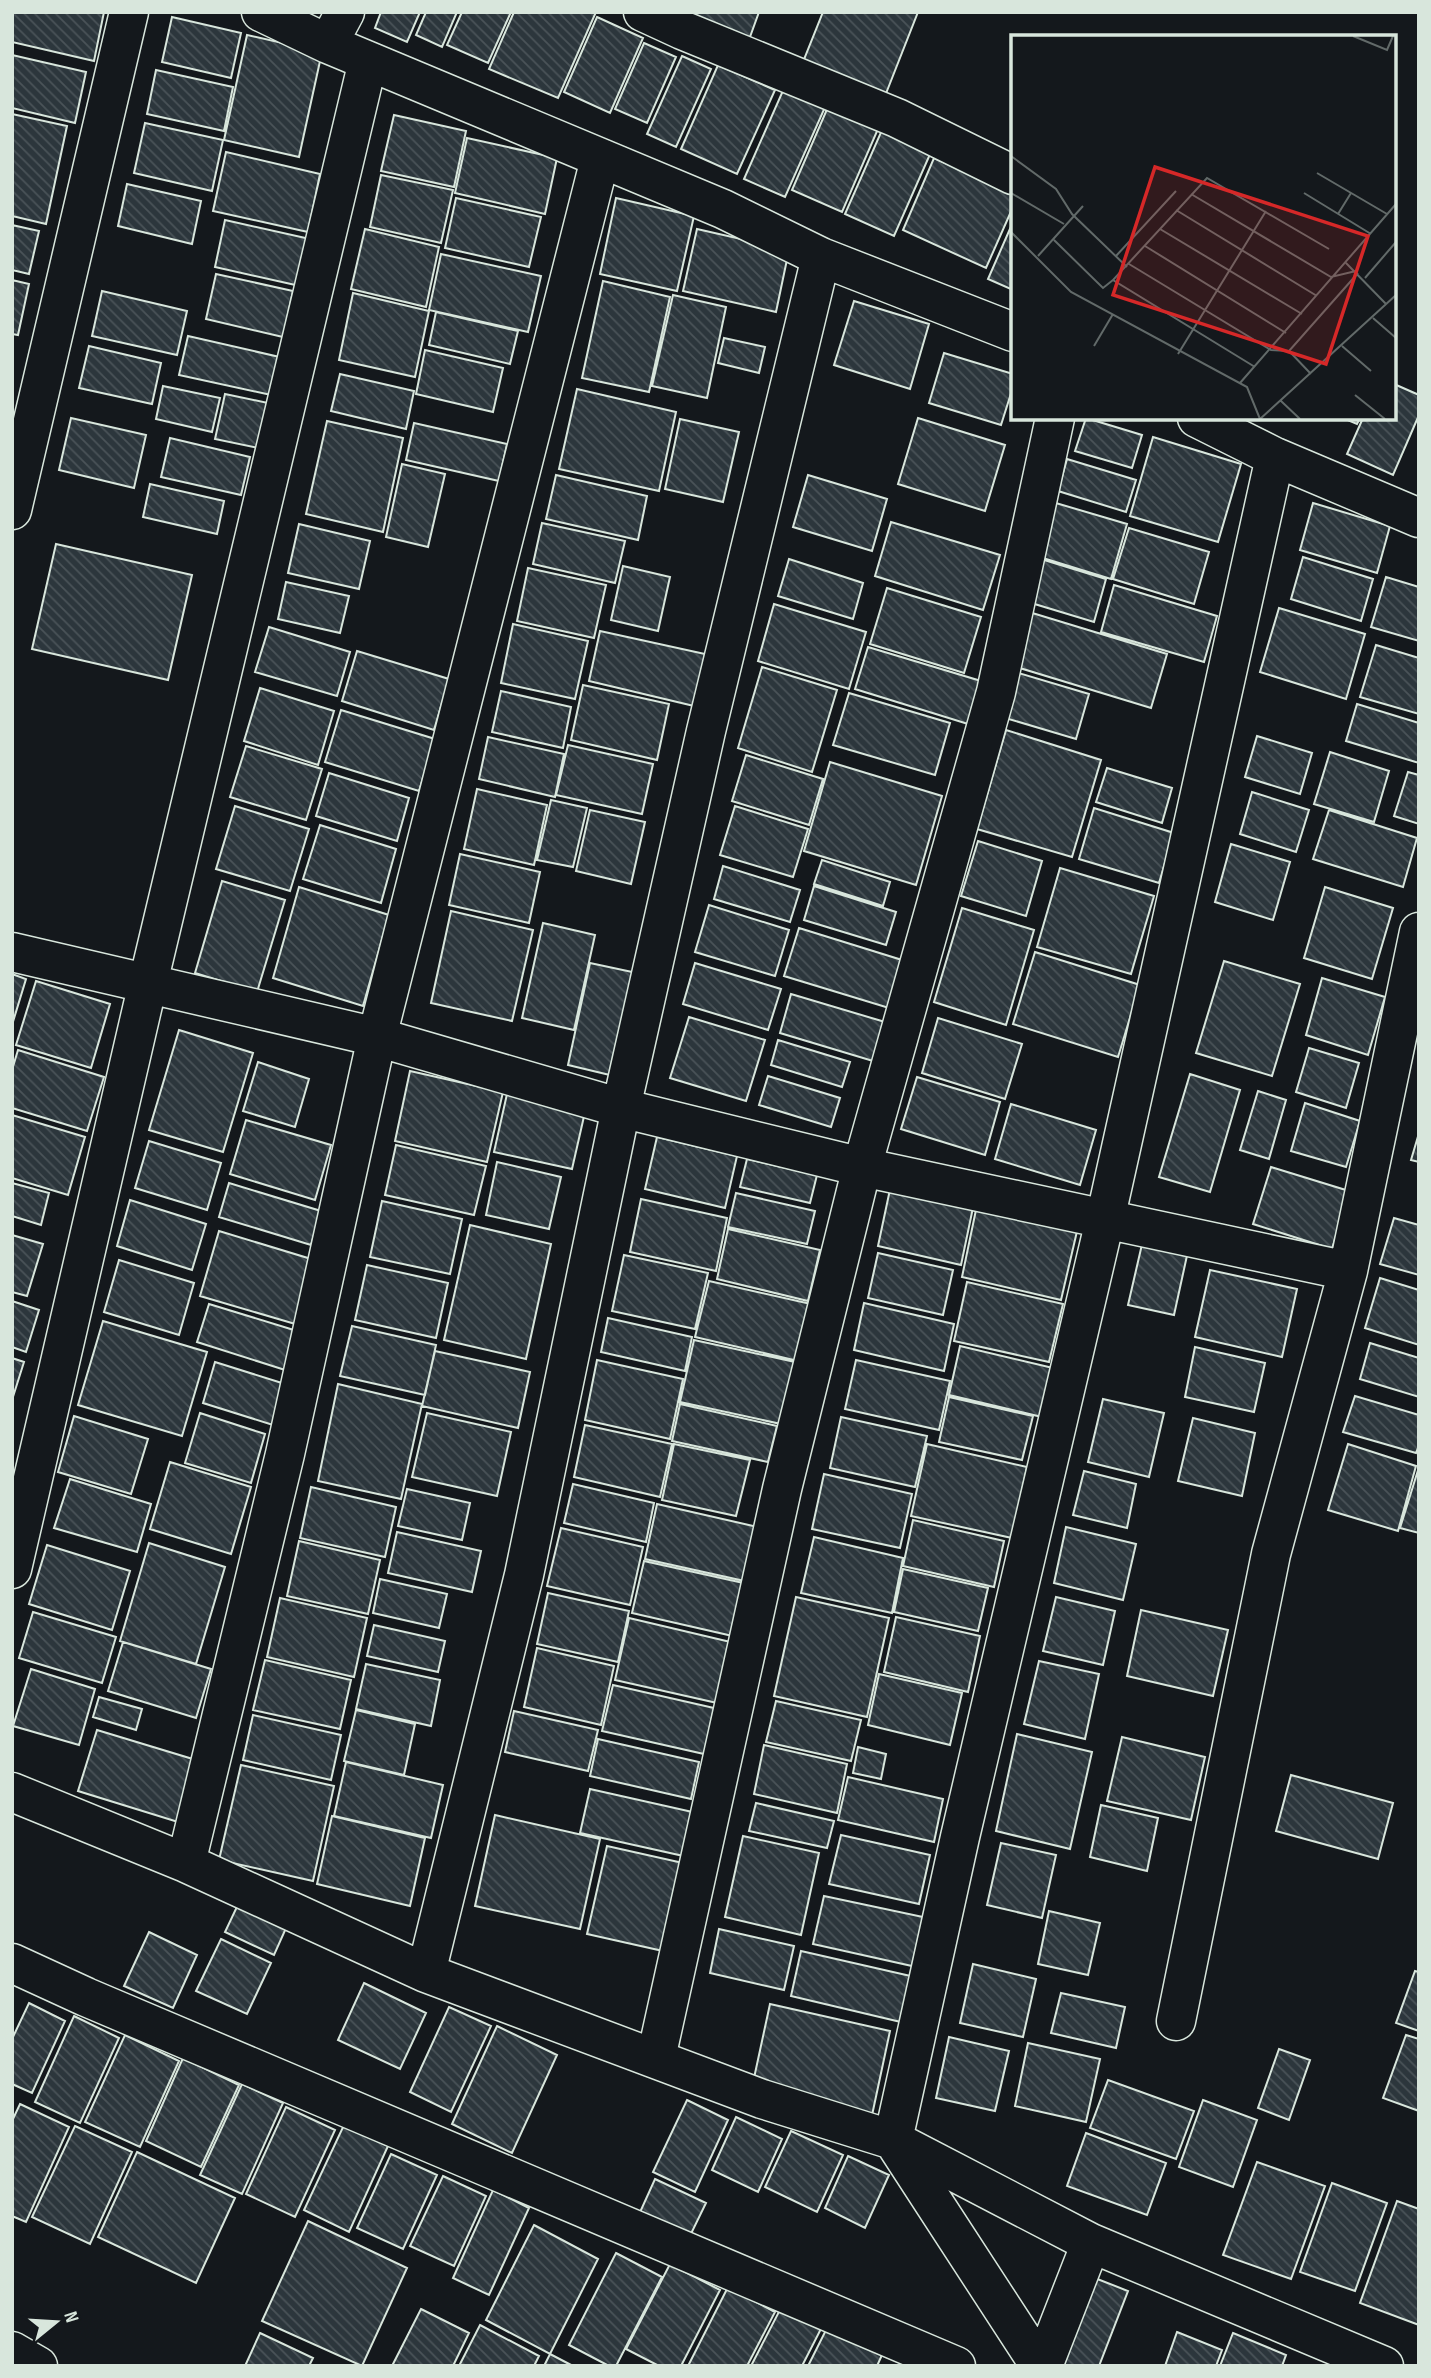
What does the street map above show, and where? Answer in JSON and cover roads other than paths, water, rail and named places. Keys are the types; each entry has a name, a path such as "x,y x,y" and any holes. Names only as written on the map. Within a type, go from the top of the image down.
{"main road":[{"path":"12,510 129,12"},
{"path":"261,12 336,28 368,61 723,209 821,257 1011,331"},
{"path":"643,12 897,118 1011,174"},
{"path":"12,1569 148,983 368,61"},
{"path":"186,1863 285,1454 377,1037 600,159"},
{"path":"426,1973 524,1575 621,1108 706,732 821,257"},
{"path":"656,2058 782,1489 862,1167 996,692 1055,420"},
{"path":"1201,420 1275,457 1419,518"},
{"path":"1041,2366 893,2140 969,1797 1105,1220 1275,457"},
{"path":"1176,2021 1271,1554 1348,1271 1419,932"},
{"path":"12,952 377,1037 621,1108 862,1167 1348,1271"},
{"path":"12,1792 186,1863 426,1973 762,2099 893,2140 1091,2243 1384,2366"},
{"path":"12,1963 86,1997 956,2366"},
{"path":"1041,2366 1091,2243"},
{"path":"12,2351 38,2366"}]}
